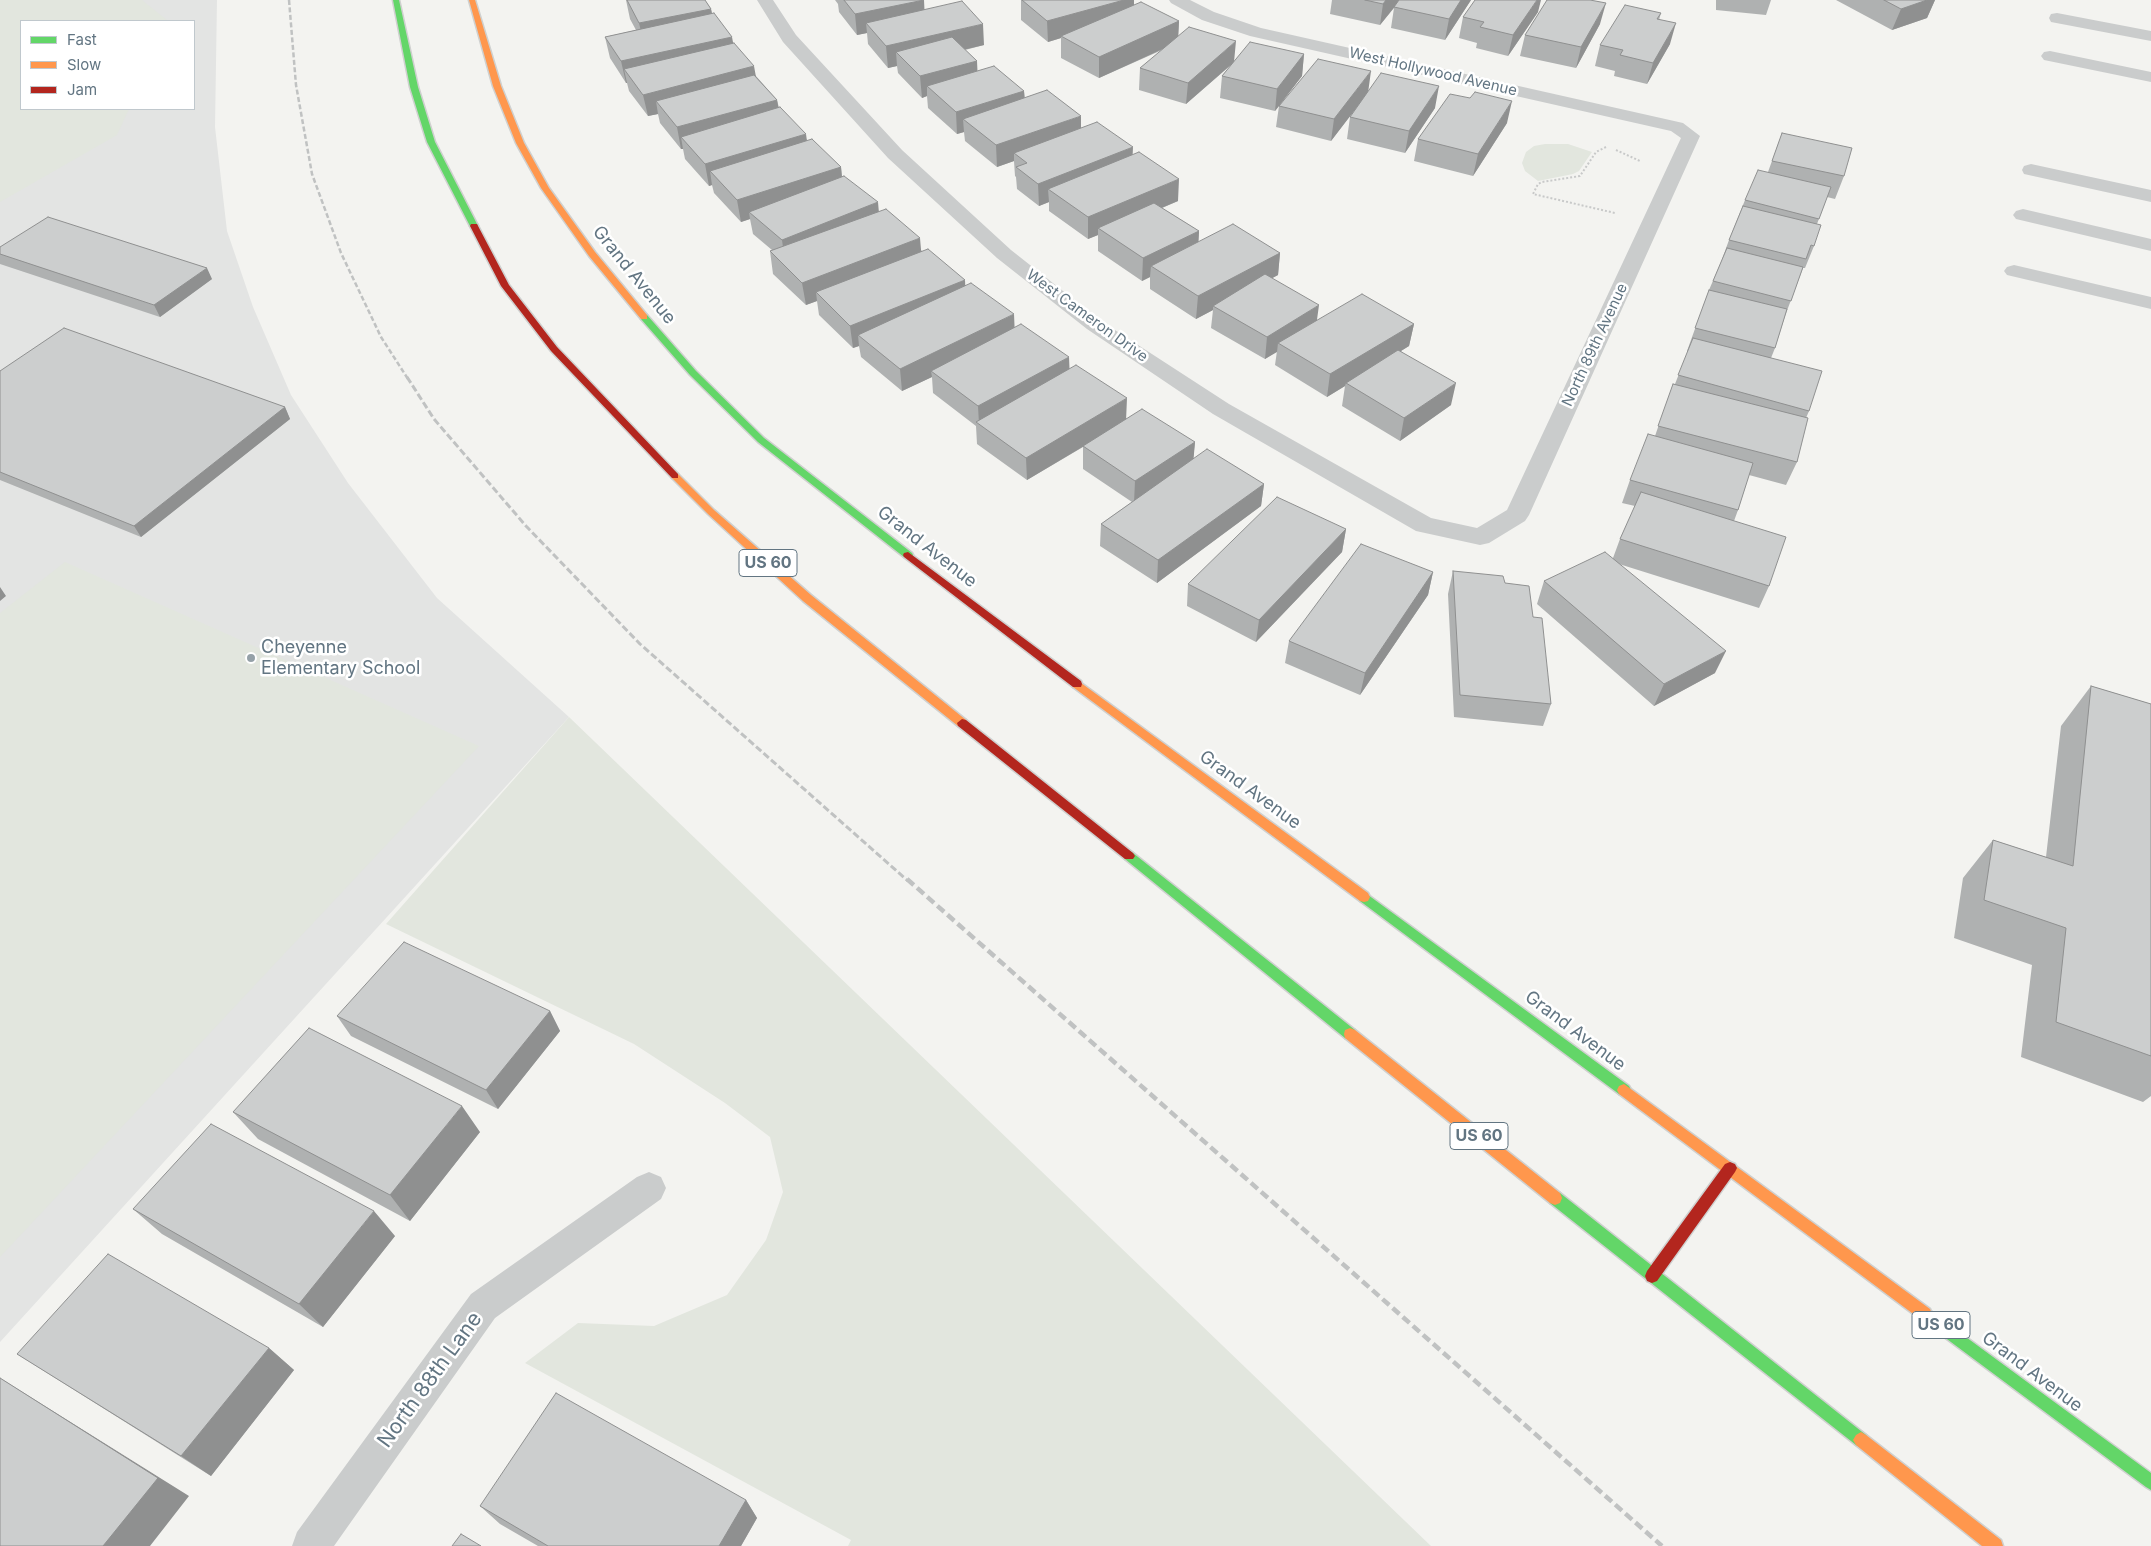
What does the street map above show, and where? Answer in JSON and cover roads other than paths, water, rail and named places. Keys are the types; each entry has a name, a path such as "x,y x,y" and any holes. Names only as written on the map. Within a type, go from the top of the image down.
{"highway":[{"name":"US 60","path":"396,0 414,87 432,142 505,286 554,349 636,437 711,512 807,598 1652,1276 1995,1546"},
{"name":"Grand Avenue","path":"472,0 497,86 520,142 545,188 592,254 644,316 693,373 761,440 1026,646 2151,1482"},
{"path":"1652,1276 1730,1168"}],"street":[{"name":"West Cameron Drive","path":"765,0 790,38 836,92 895,154 1004,254 1094,325 1221,410 1424,525 1480,536"},
{"name":"West Hollywood Avenue","path":"1177,0 1208,16 1256,32 1678,127 1691,136"},
{"path":"2056,18 2151,36"},
{"path":"2050,56 2151,76"},
{"name":"North 89th Avenue","path":"1480,536 1518,515 1691,136"},
{"path":"2031,170 2151,196"},
{"path":"2023,216 2151,245"},
{"path":"2014,271 2151,303"},
{"name":"North 88th Lane","path":"310,1546 483,1306 649,1188"}],"railway":[{"path":"289,0 296,85 312,174 341,253 381,337 408,379"},
{"path":"407,377 434,419 526,526 640,644 908,881"},
{"path":"907,879 1662,1546"}],"place":[{"name":"Cheyenne Elementary School","path":"251,658"}]}
